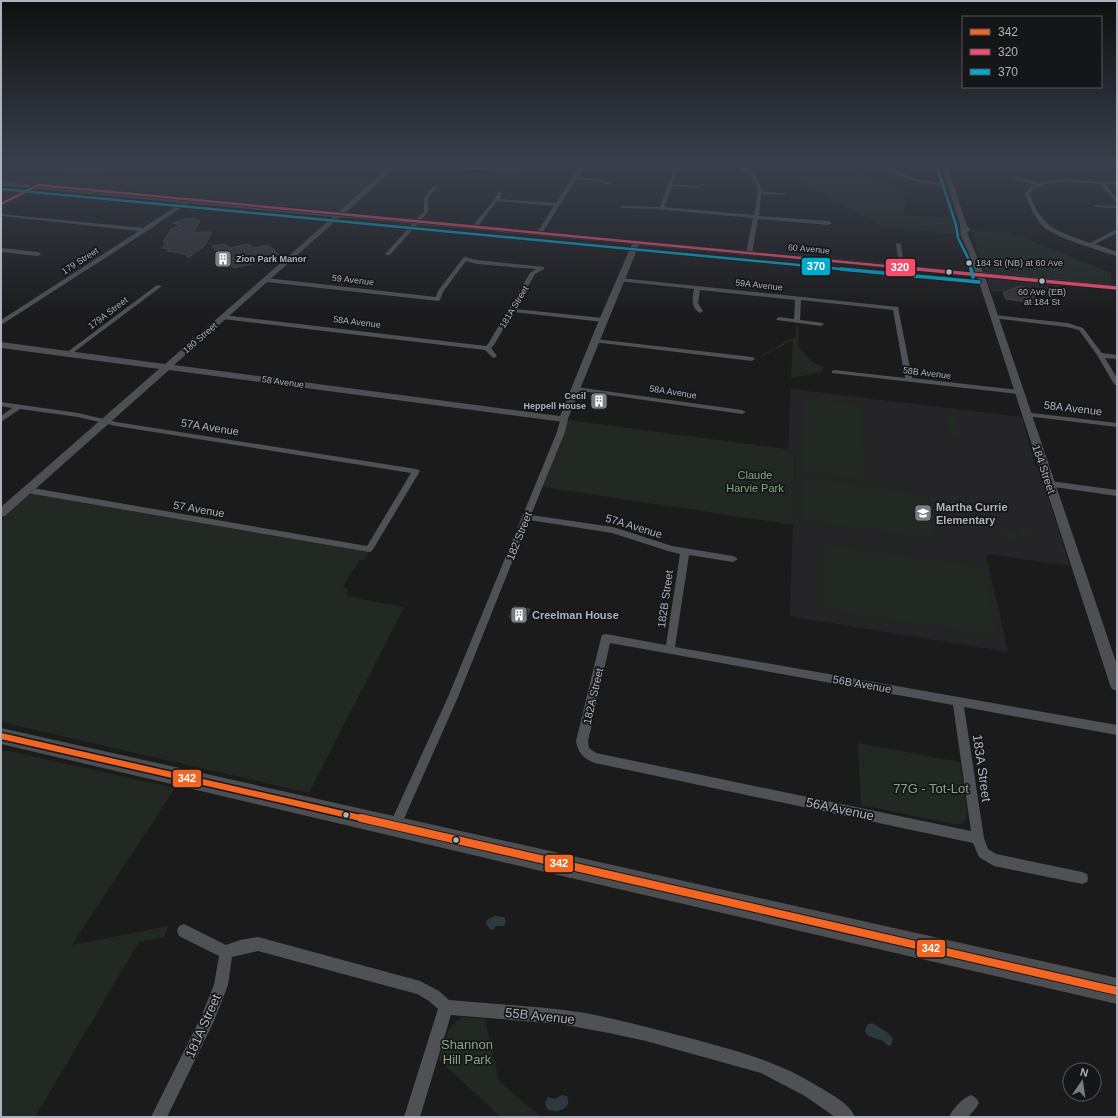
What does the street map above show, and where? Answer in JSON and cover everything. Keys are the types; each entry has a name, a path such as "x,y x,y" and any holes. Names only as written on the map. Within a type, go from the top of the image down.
{"highway":[{"path":"1,736 1117,991"}],"main road":[{"name":"60 Avenue","path":"331,214 1117,288"},
{"name":"184 Street","path":"960,214 967,244 973,252 1117,684"},
{"name":"180 Street","path":"1,513 339,215"},
{"name":"182 Street","path":"564,419 603,320 636,243"},
{"name":"58 Avenue","path":"1,345 564,419"}],"street":[{"name":"179 Street","path":"1,324 169,214"},
{"path":"388,254 423,214"},
{"path":"474,228 485,214"},
{"path":"539,234 552,214"},
{"path":"731,214 829,223"},
{"path":"1037,214 1040,220 1047,227 1061,234 1117,254"},
{"path":"1,215 145,230"},
{"path":"748,253 756,216"},
{"path":"1090,245 1117,231"},
{"path":"898,244 902,267"},
{"path":"1,250 38,254"},
{"name":"181A Street","path":"438,299 440,292 466,259 477,262 542,268 533,273 512,310 487,348"},
{"name":"59 Avenue","path":"266,280 438,299"},
{"name":"59A Avenue","path":"620,280 896,308 909,380"},
{"name":"179A Street","path":"68,354 159,286"},
{"path":"697,288 695,304 700,311"},
{"path":"797,321 798,298"},
{"path":"512,310 603,320"},
{"name":"58A Avenue","path":"223,317 487,348"},
{"path":"994,317 1078,327 1083,330 1117,384"},
{"path":"779,319 821,324"},
{"path":"595,341 752,359"},
{"path":"487,348 494,356"},
{"path":"1100,355 1117,357"},
{"name":"58B Avenue","path":"834,372 1019,392"},
{"name":"58A Avenue","path":"576,389 742,412"},
{"name":"57A Avenue","path":"1,404 78,415 104,421 416,471 369,549"},
{"path":"1,420 19,406"},
{"name":"58A Avenue","path":"1026,414 1117,425"},
{"name":"182 Street","path":"395,826 453,697 561,432 564,419"},
{"path":"1050,484 1117,493"},
{"name":"57 Avenue","path":"27,490 369,549"},
{"name":"57A Avenue","path":"527,517 613,530 658,546 685,552 733,559"},
{"name":"182B Street","path":"670,649 685,552"},
{"name":"56B Avenue","path":"606,638 1117,730"},
{"name":"182A Street","path":"586,754 583,749 582,741 606,638"},
{"name":"183A Street","path":"958,701 978,838"},
{"name":"56A Avenue","path":"586,754 595,758 978,838"},
{"path":"978,838 983,853 994,860 1082,878"},
{"path":"184,931 226,952 240,946 258,944 420,988 434,996 446,1007 412,1117"},
{"name":"181A Street","path":"159,1117 208,1020 221,985 226,952"},
{"name":"55B Avenue","path":"446,1007 596,1022 628,1029 769,1069 801,1085 832,1104 847,1117"},
{"path":"957,1117 970,1103"}],"shaded area":[{"path":"989,278 1060,285 1067,298 991,291 987,280"},
{"name":"Martha Currie Elementary","path":"791,389 1022,417 1035,466 1039,469 1070,566 986,554 1008,652 790,616 795,450 788,449"},
{"path":"495,916 504,917 506,921 504,926 496,926 493,930 486,924 487,920"},
{"path":"872,1023 887,1032 893,1039 891,1045 888,1046 881,1040 867,1035 865,1031 867,1025"},
{"path":"562,1095 567,1096 568,1104 566,1107 559,1111 547,1109 545,1103 548,1097 555,1099"}],"green space":[{"path":"860,214 904,214 947,218 950,214 952,214 953,219 957,220 962,236 955,234 836,224 883,227"},
{"path":"971,230 1011,233 1111,273 1111,285 987,272 983,266"},
{"path":"796,326 799,326 798,346 811,361 824,367 822,372 791,378 793,340 762,357 761,356 791,338 796,338"},
{"path":"804,398 860,405 865,480 802,471"},
{"path":"945,415 957,416 962,439 950,438"},
{"name":"Claude Harvie Park","path":"568,420 795,450 793,525 543,487"},
{"path":"803,478 927,495 934,539 802,520"},
{"path":"32,494 369,552 365,560 359,560 343,587 348,589 346,596 404,607 309,793 1,722 1,520"},
{"path":"1017,524 1033,526 1036,538 1020,536"},
{"path":"999,528 1016,531 1019,542 1001,539"},
{"path":"821,544 982,567 998,636 823,609"},
{"name":"77G - Tot-Lot","path":"858,743 960,762 967,812 966,820 961,824 953,824 861,805"},
{"path":"4,750 175,788 72,945 168,926 164,937 139,942 35,1117 1,1117 1,753"},
{"name":"Shannon Hill Park","path":"464,1017 485,1019 499,1081 541,1117 501,1117 439,1060 449,1029 458,1020"}],"building":[{"path":"193,218 200,221 193,232 212,232 205,245 188,258 185,254 167,251 170,249 162,248 168,242 163,242 171,229 181,226 173,223 184,219"},
{"name":"Zion Park Manor","path":"225,244 230,248 248,244 254,248 269,245 279,255 262,260 264,261 234,268 229,266 212,246"},
{"path":"1020,286 1039,295 1033,297 1036,303 1006,299 1003,293"},
{"name":"Creelman House","path":"514,606 530,609 526,620 509,617"}],"transit line":[{"name":"370","path":"266,214 979,282"},
{"name":"320","path":"344,214 1117,288"},
{"name":"370","path":"952,214 958,238 968,258 973,277"},
{"name":"342","path":"1,736 1117,991"}],"place":[{"name":"Zion Park Manor","path":"223,259"},
{"name":"184 St (NB) at 60 Ave","path":"969,263"},
{"name":"60 Ave (EB) at 184 St","path":"1042,281"},
{"name":"Cecil Heppell House","path":"599,401"},
{"name":"Martha Currie Elementary","path":"923,513"},
{"name":"Creelman House","path":"519,615"}]}
